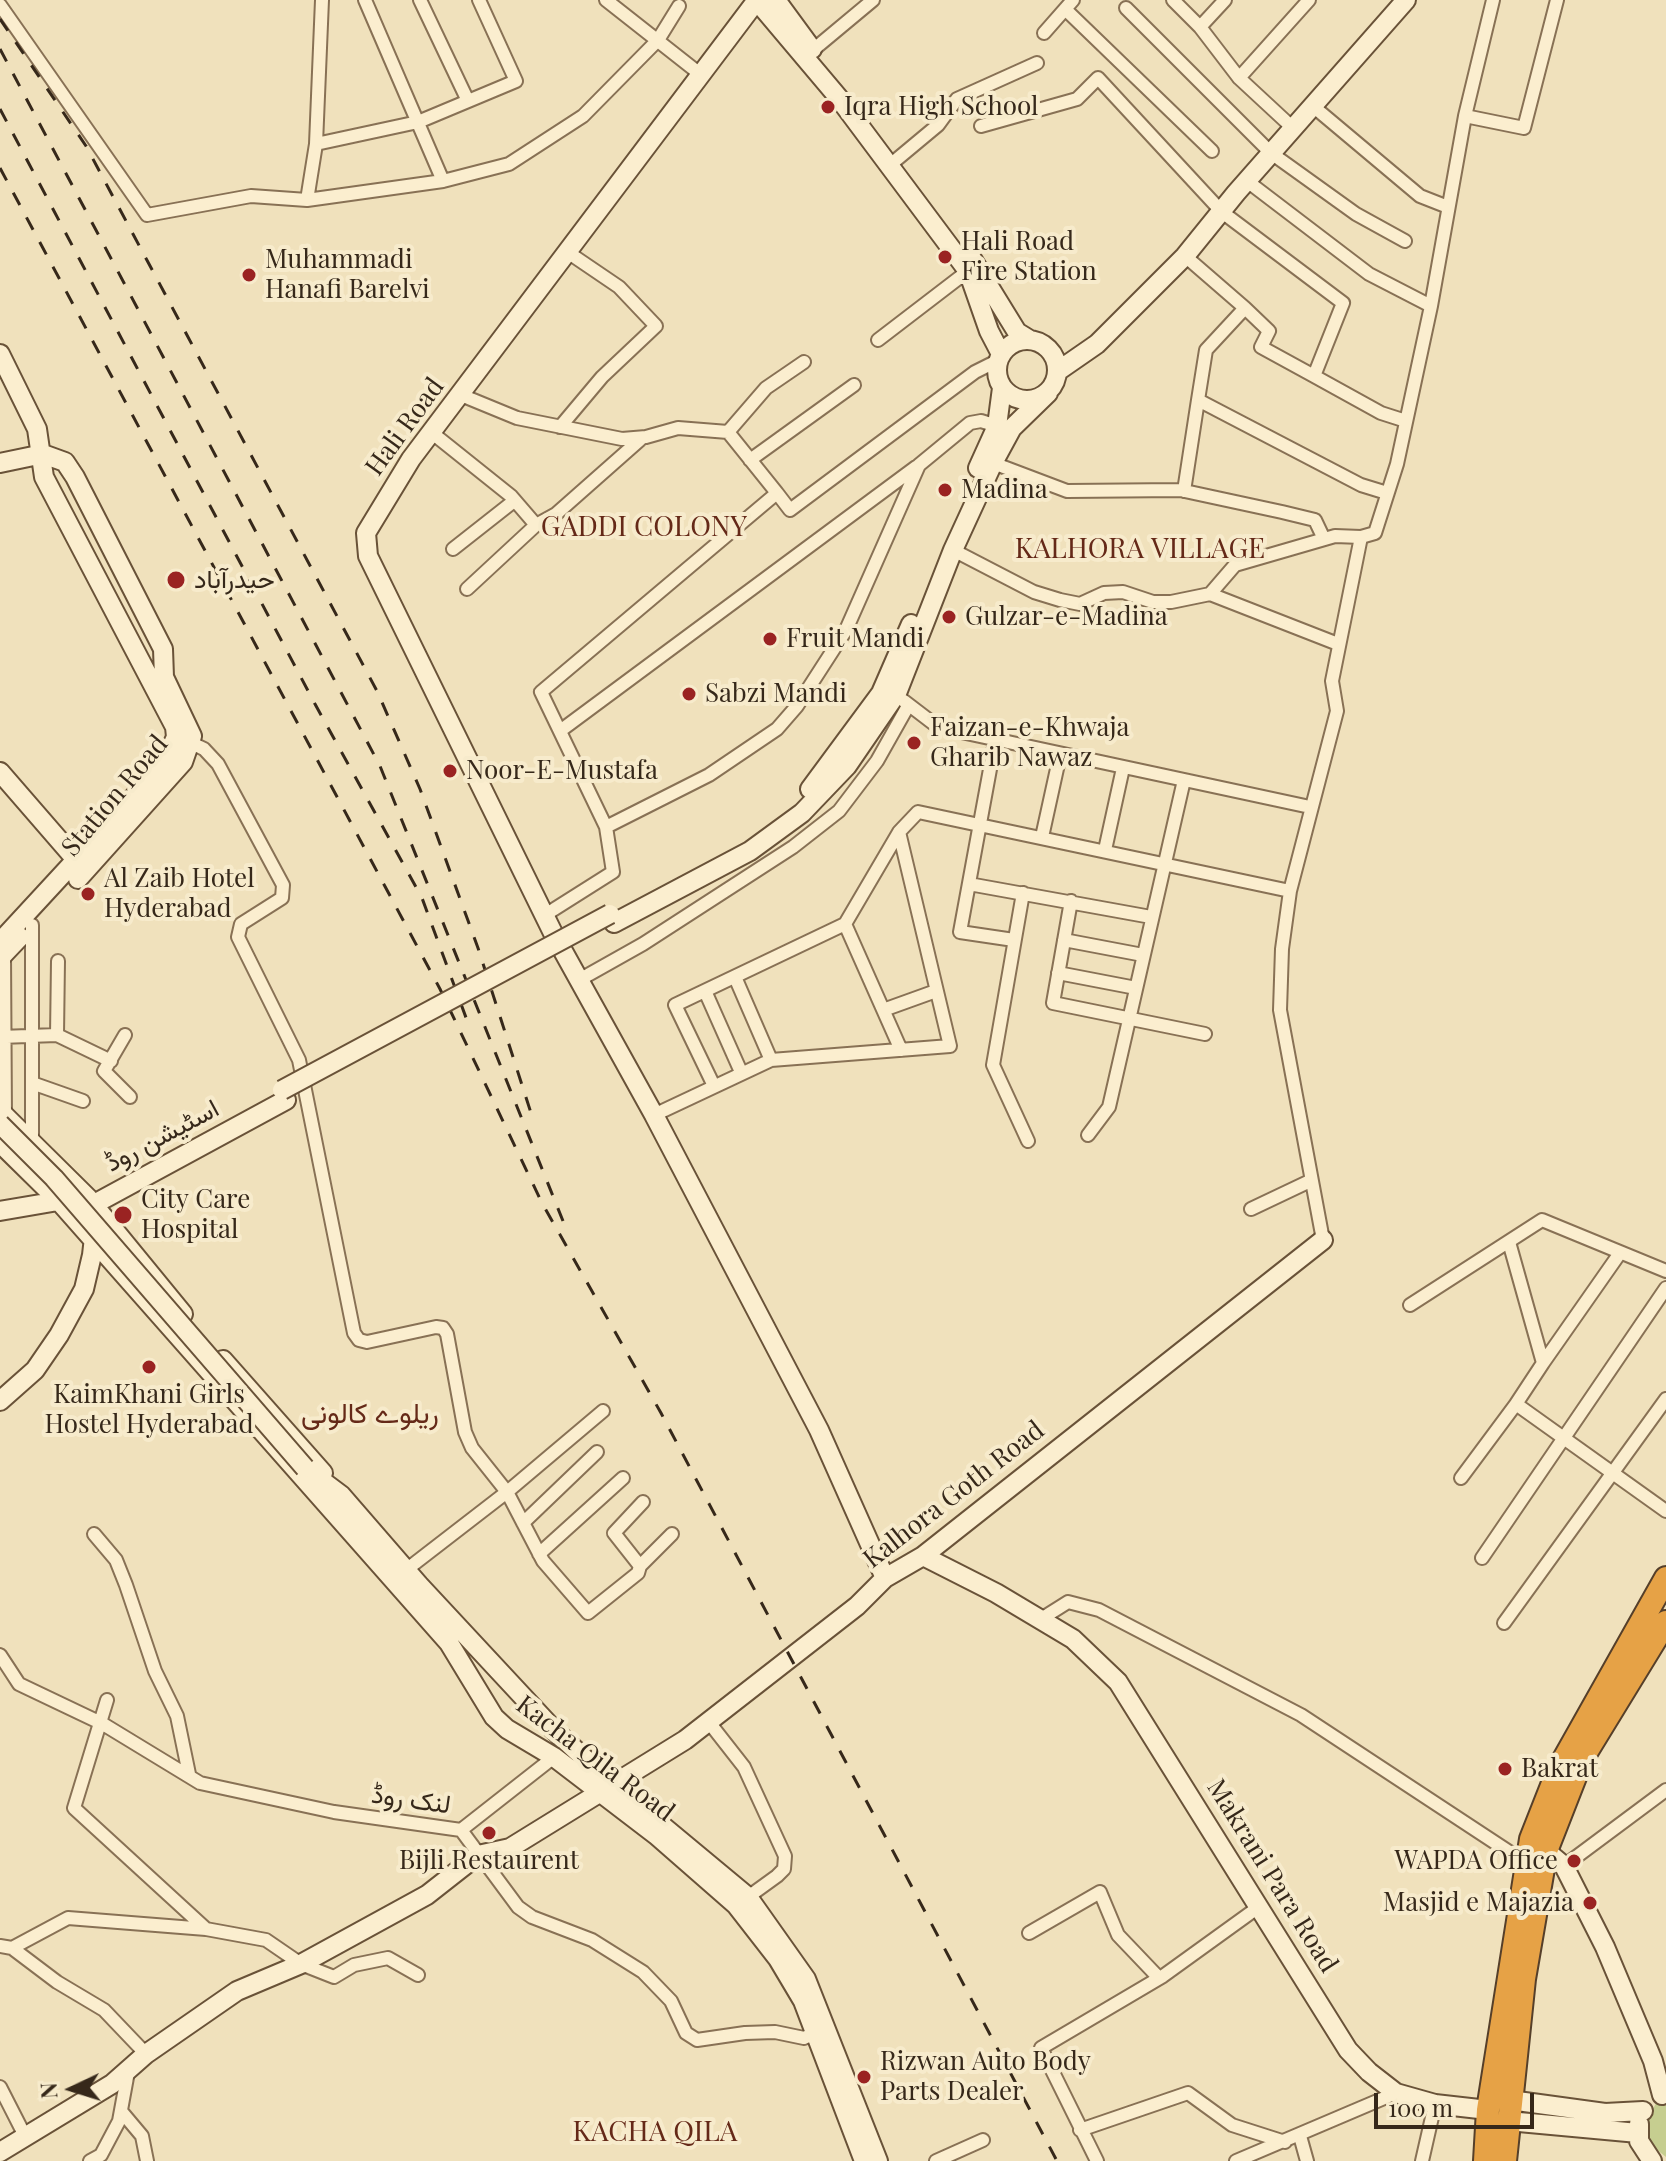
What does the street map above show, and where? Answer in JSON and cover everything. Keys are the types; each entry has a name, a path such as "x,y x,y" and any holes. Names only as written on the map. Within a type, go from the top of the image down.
{"highway":[{"path":"1485,2161 1502,2110 1540,1812 1559,1768 1666,1578"},
{"path":"1536,1857 1582,1759 1666,1622"},
{"path":"1502,2110 1505,2161"}],"street":[{"path":"307,200 316,144 322,0"},
{"path":"365,0 443,181"},
{"path":"420,0 468,101"},
{"path":"316,144 418,122 516,81 479,0"},
{"path":"606,0 700,74"},
{"path":"757,0 894,160 968,271 1000,357 998,379 1002,388 1019,400 1029,401 1048,393"},
{"name":"Hali Road","path":"757,0 431,432 376,512 366,533 368,556 549,924 654,1115 819,1430 885,1578"},
{"path":"776,0 894,160 981,271 1017,332 1048,348 1097,344"},
{"path":"813,50 873,0"},
{"path":"1173,0 1200,27 1239,78 1294,129"},
{"path":"1200,27 1225,0"},
{"path":"1239,78 1309,0"},
{"path":"579,980 643,944 793,847 839,811 877,761 903,700 953,550 1012,428 1048,393 1058,371 1097,344 1185,256 1406,0"},
{"path":"1210,594 1235,565 1335,536 1361,537 1375,533 1406,421 1431,306 1465,116 1493,0"},
{"path":"1465,116 1524,128 1557,0"},
{"path":"0,5 147,215 251,196 307,200 443,181 509,164 583,116 658,40 679,2"},
{"path":"1044,33 1069,4 1212,151"},
{"path":"1126,8 1271,153 1356,214 1405,241"},
{"path":"894,160 938,125 957,99 1037,63"},
{"path":"981,126 1077,99 1098,78 1222,212 1343,303 1314,376"},
{"path":"1314,107 1420,196 1448,207"},
{"path":"1247,181 1369,274 1431,306"},
{"path":"560,427 602,377 656,326 619,287 566,251"},
{"path":"1185,256 1269,331 1261,347 1381,413 1406,421"},
{"path":"878,340 968,271"},
{"path":"1184,491 1206,350 1245,308"},
{"path":"461,395 517,418 622,439 642,438 678,428 728,432 790,510 975,372 1000,357 1011,345 1030,340"},
{"path":"1048,348 1058,371"},
{"name":"Station Road","path":"0,354 37,429 43,463 184,740"},
{"path":"728,432 766,388 804,362"},
{"path":"750,460 854,385"},
{"path":"612,918 772,822 807,794 847,744 881,693 997,426 1002,388"},
{"path":"1198,400 1361,485 1387,493"},
{"path":"560,731 919,465 970,423 981,421 997,426"},
{"path":"431,432 514,501 536,525"},
{"path":"467,589 536,525 556,514 642,438"},
{"name":"Station Road","path":"43,463 65,462 75,477 163,649 164,677 184,740"},
{"path":"0,463 43,463"},
{"path":"0,475 43,463"},
{"path":"993,463 1067,491 1184,491 1315,520 1324,539"},
{"path":"606,827 748,752 777,729 797,706 846,630 919,465"},
{"path":"549,924 613,872 606,827 541,692 777,493"},
{"path":"453,549 514,501"},
{"path":"1323,1240 1280,1010 1282,949 1290,891 1337,711 1332,681 1361,537"},
{"path":"953,550 1034,592 1080,604 1104,593 1123,592 1153,602 1171,602 1210,594 1338,644"},
{"path":"612,918 750,851 802,813 903,700"},
{"path":"903,700 938,727 995,742 1310,807"},
{"path":"184,740 204,749 218,764 283,885 282,898 241,924 238,937 299,1060 354,1333 359,1340 367,1342 443,1328 447,1334 465,1432 472,1448 507,1492 539,1554 588,1613 638,1573 640,1566 672,1534"},
{"name":"Station Road","path":"1,952 32,925 184,740"},
{"path":"995,742 960,932 1014,940"},
{"path":"1042,837 1060,755"},
{"path":"1105,850 1123,768"},
{"path":"0,772 82,866"},
{"path":"1088,1135 1109,1107 1184,780"},
{"path":"714,1086 675,1005 845,924 899,832 918,812 1290,891"},
{"path":"654,1115 771,1060 950,1046 899,832"},
{"name":"Station Road","path":"1,952 82,866"},
{"path":"969,884 1151,917"},
{"path":"1023,893 993,1065 1028,1141"},
{"path":"1071,901 1053,1003 1205,1034"},
{"name":"اسٹیشن روڈ","path":"0,1401 35,1370 59,1335 84,1289 92,1203 284,1095 612,918"},
{"path":"845,924 886,1009 901,1050"},
{"path":"32,925 32,1143"},
{"path":"1064,940 1143,955"},
{"path":"1,952 2,1117 311,1473 341,1495"},
{"path":"57,1035 58,961"},
{"path":"1058,973 1136,988"},
{"path":"735,977 771,1060"},
{"path":"705,991 741,1072"},
{"path":"886,1009 936,991"},
{"path":"2,1037 57,1035 111,1061"},
{"path":"125,1035 104,1071 130,1097"},
{"path":"32,1083 83,1101"},
{"path":"2,1117 92,1203 406,1570 606,1788"},
{"path":"0,1143 58,1200 89,1236"},
{"path":"1251,1209 1310,1181"},
{"path":"0,1211 58,1200 92,1203"},
{"path":"1410,1305 1542,1220 1666,1271"},
{"name":"اسٹیشن روڈ","path":"0,1387 31,1357 56,1321 89,1236"},
{"name":"Kacha Qila Road","path":"89,1236 329,1511 449,1643 494,1717 507,1729 606,1788 748,1897 806,1979 878,2161"},
{"name":"Kalhora Goth Road","path":"478,1855 510,1848 685,1740 857,1606 885,1578 923,1556 1323,1240"},
{"path":"1509,1242 1543,1363"},
{"path":"1461,1478 1620,1253"},
{"path":"84,1289 104,1278 111,1278 147,1304"},
{"path":"1482,1558 1666,1288"},
{"path":"1504,1623 1614,1475 1666,1399"},
{"path":"1516,1404 1666,1511"},
{"path":"406,1570 507,1492 603,1411"},
{"path":"523,1523 597,1452"},
{"path":"311,1473 329,1511"},
{"path":"539,1554 623,1478"},
{"path":"640,1566 614,1533 643,1502"},
{"path":"94,1534 116,1560 126,1585 155,1671 177,1716 189,1774"},
{"name":"Makrani Para Road","path":"923,1556 1041,1619 1082,1646 1118,1682 1348,2050 1396,2093 1435,2104 1502,2110"},
{"path":"1041,1619 1068,1602 1099,1610 1301,1715 1536,1857 1564,1866 1605,1947 1664,2095 1643,2111 1502,2110"},
{"name":"لنک روڈ","path":"0,1655 19,1684 103,1724 200,1783 334,1812 461,1830 518,1907 532,1917 592,1940 643,1972 671,2001 686,2033 697,2040 775,2032 804,2038 815,2033"},
{"path":"107,1700 103,1724 74,1808 206,1929"},
{"path":"708,1721 744,1767 785,1856 784,1869 748,1897"},
{"path":"461,1830 547,1752 539,1731 553,1729"},
{"name":"Kacha Qila Road","path":"606,1788 736,1905 792,1979 864,2161"},
{"path":"1564,1866 1666,1790"},
{"path":"0,2152 128,2072 146,2054 237,1991 301,1964 427,1895 478,1855"},
{"path":"1029,1933 1100,1892 1118,1935 1159,1978"},
{"path":"1097,2161 1041,2048 1159,1978 1260,1906"},
{"path":"6,1947 68,1918 206,1929 266,1940 301,1964 334,1977 354,1965 388,1958 418,1975"},
{"path":"6,1947 104,2010 146,2054"},
{"path":"90,2161 101,2155 121,2111 128,2072"},
{"path":"0,2087 25,2136"},
{"path":"1080,2130 1188,2093 1232,2125 1285,2142"},
{"path":"1236,2161 1396,2093"},
{"path":"1422,2161 1435,2104"},
{"path":"1502,2110 1638,2133"},
{"path":"121,2111 142,2136 147,2161"},
{"path":"1643,2111 1638,2133 1646,2159"},
{"path":"1300,2136 1307,2161"},
{"path":"936,2161 983,2140"}],"green space":[{"path":"1666,2096 1666,2157 1651,2145 1646,2123 1656,2103"}],"railway":[{"path":"0,19 86,146 377,691 420,789 478,948 531,1113"},
{"path":"0,49 380,766 563,1221"},
{"path":"0,109 315,704 422,898 468,1023"},
{"path":"0,168 440,989 542,1203 661,1413 1057,2161"}],"place":[{"name":"Iqra High School","path":"828,107"},
{"name":"Hali Road Fire Station","path":"945,257"},
{"name":"Muhammadi Hanafi Barelvi","path":"249,275"},
{"name":"Madina","path":"945,490"},
{"name":"حیدرآباد","path":"176,580"},
{"name":"Gulzar-e-Madina","path":"949,617"},
{"name":"Fruit Mandi","path":"770,639"},
{"name":"Sabzi Mandi","path":"689,694"},
{"name":"Faizan-e-Khwaja Gharib Nawaz","path":"914,743"},
{"name":"Noor-E-Mustafa","path":"450,771"},
{"name":"Al Zaib Hotel Hyderabad","path":"88,894"},
{"name":"City Care Hospital","path":"123,1215"},
{"name":"KaimKhani Girls Hostel Hyderabad","path":"149,1367"},
{"name":"Bakrat","path":"1505,1769"},
{"name":"Bijli Restaurent","path":"489,1833"},
{"name":"WAPDA Office","path":"1574,1861"},
{"name":"Masjid e Majazia","path":"1590,1903"},
{"name":"Rizwan Auto Body Parts Dealer","path":"864,2077"}],"district":[{"name":"GADDI COLONY","path":"644,527"},
{"name":"KALHORA VILLAGE","path":"1140,549"},
{"name":"ریلوے کالونی","path":"370,1414"},
{"name":"KACHA QILA","path":"655,2132"}]}
